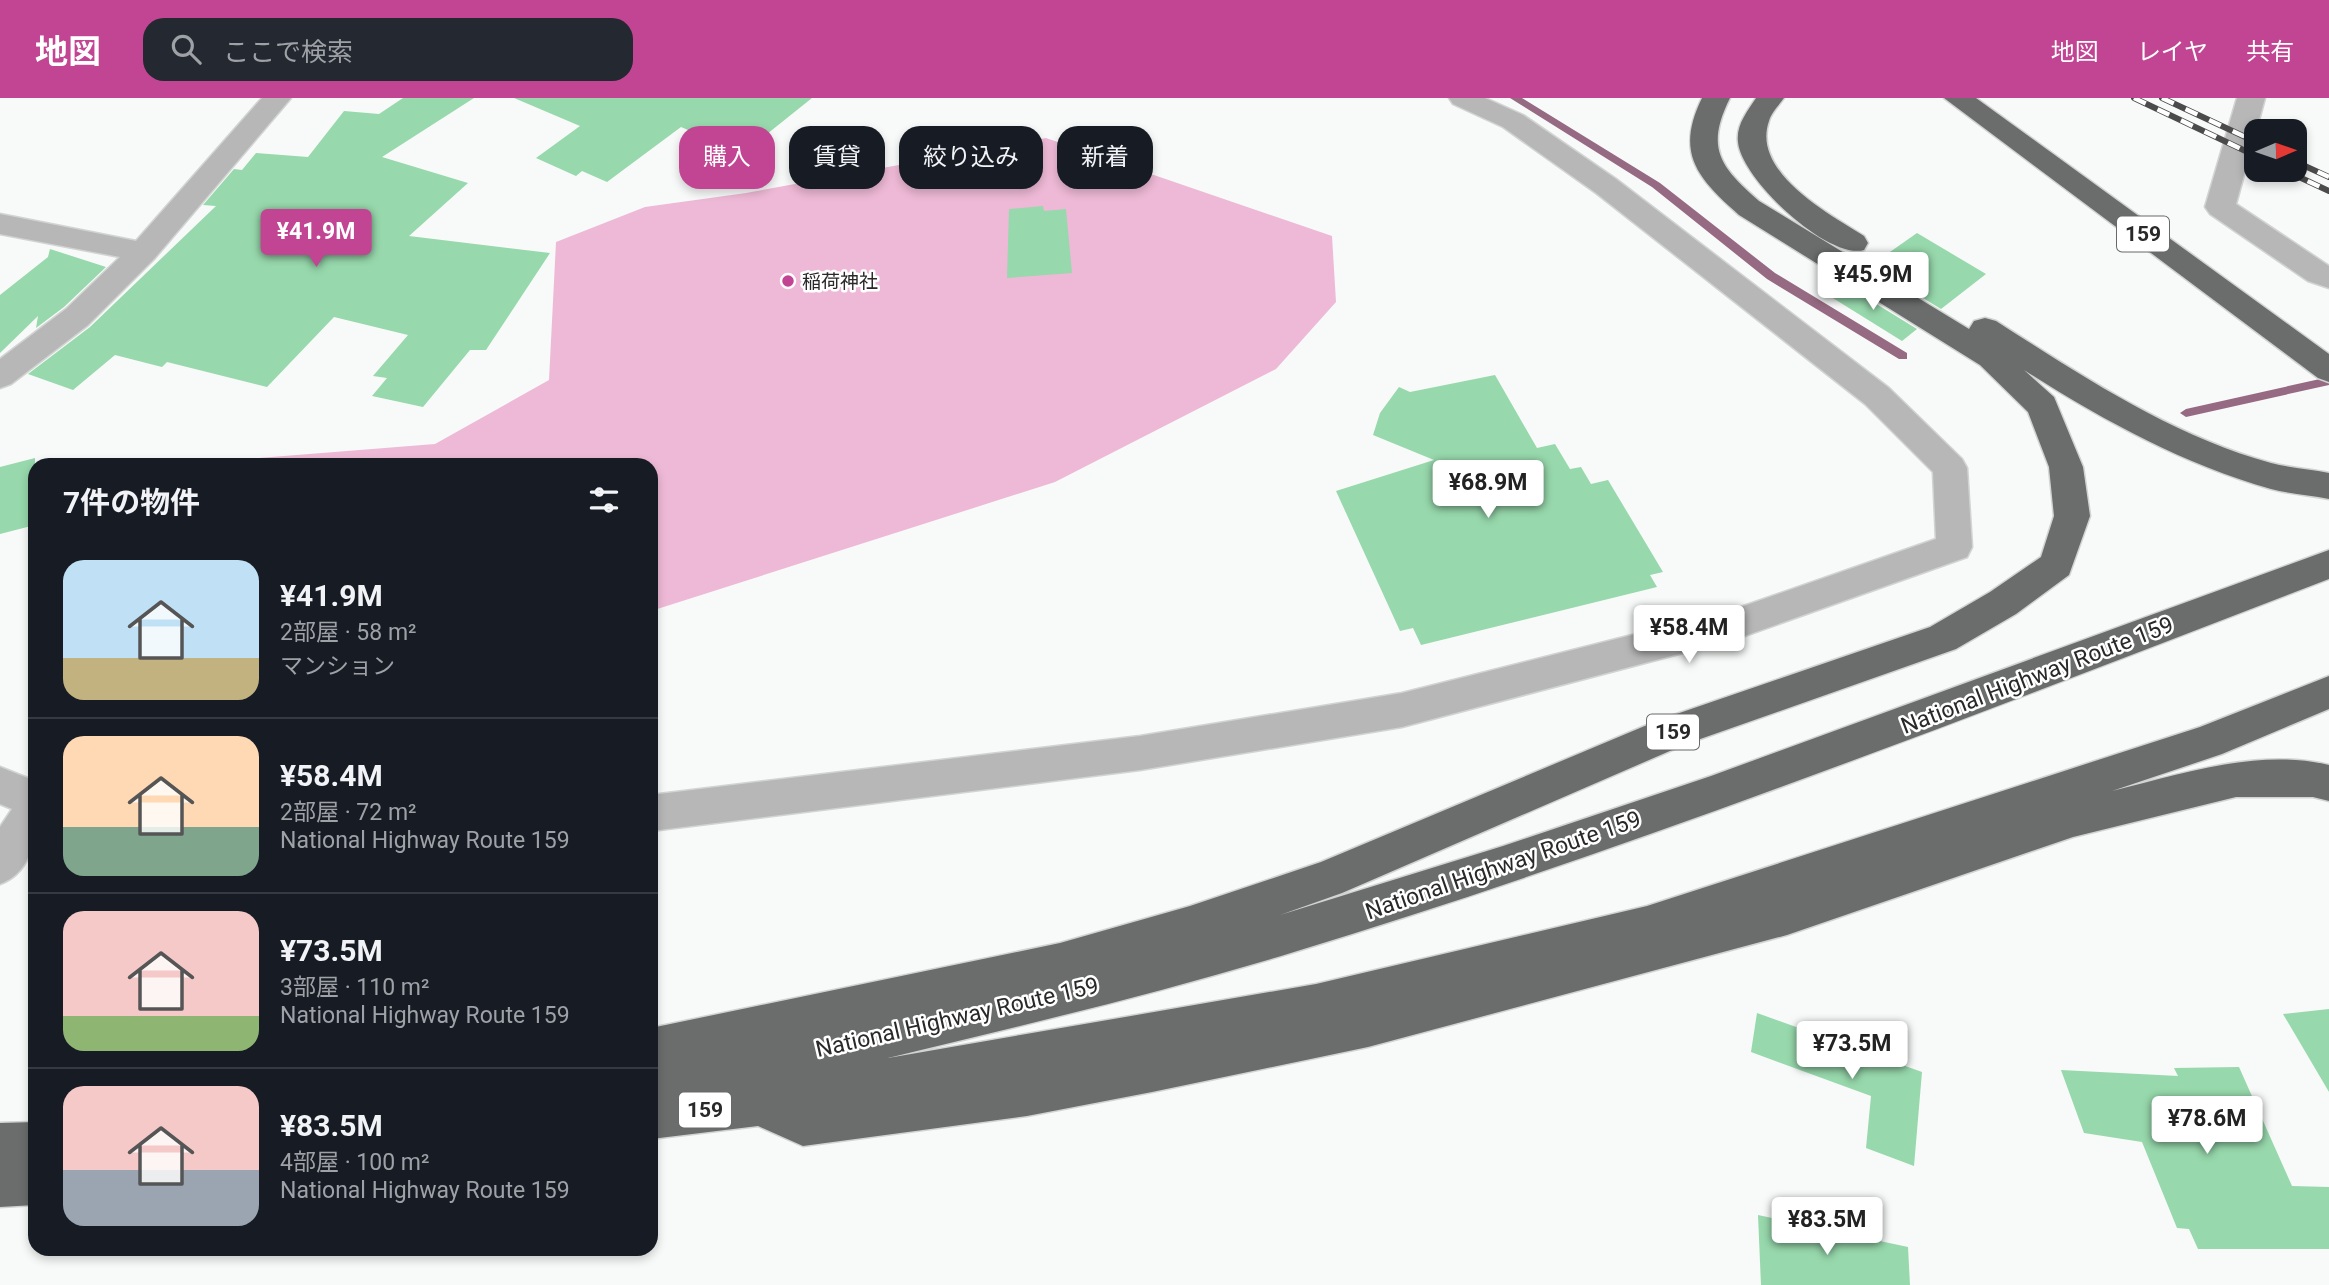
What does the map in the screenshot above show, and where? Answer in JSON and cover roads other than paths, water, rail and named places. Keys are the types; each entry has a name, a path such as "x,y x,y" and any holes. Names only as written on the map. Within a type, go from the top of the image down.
{"highway":[{"name":"159","path":"658,1050 1060,964 1190,926 1314,883 1673,732 1942,638 2003,603 2056,565 2072,516 2066,467 2042,406 1991,357 1749,208 1720,183 1707,165 1702,142 1704,124 1716,98"},
{"path":"1770,98 1758,110 1751,140 1759,168 1787,197 1827,226 2020,352 2155,429 2210,455 2272,476 2329,485"},
{"name":"159","path":"1958,98 2329,370"},
{"name":"159","path":"1987,98 2195,255 2329,350"},
{"name":"National Highway Route 159","path":"658,1078 930,1027 1306,930 1533,857 1913,722 2329,564"},
{"name":"National Highway Route 159","path":"658,1115 759,1104 1315,1006 1647,926 2208,743 2329,692"},
{"name":"159","path":"759,1104 803,1124 1027,1093 1368,1025 1787,915 2073,819 2236,779 2313,779 2329,782"},
{"path":"0,1147 28,1146"},
{"path":"0,1183 28,1181"}],"street":[{"path":"0,376 77,317 143,252 277,98"},
{"path":"658,812 1140,753 1402,710 1736,624 1954,547 1950,468 1877,396 1606,186 1513,121 1462,98"},
{"path":"2252,98 2220,207 2319,274 2329,278"},
{"path":"0,225 143,252"},
{"path":"0,785 28,797"},
{"path":"0,865 28,819"}],"waterway":[{"path":"1515,98 1656,185 1771,276 1903,356"},
{"path":"2186,413 2329,381"}],"railway":[{"path":"2134,98 2244,150"},
{"path":"2162,98 2244,136"},
{"path":"2307,167 2329,177"},
{"path":"2307,181 2329,191"}],"place":[{"name":"稲荷神社","path":"788,281"}]}
